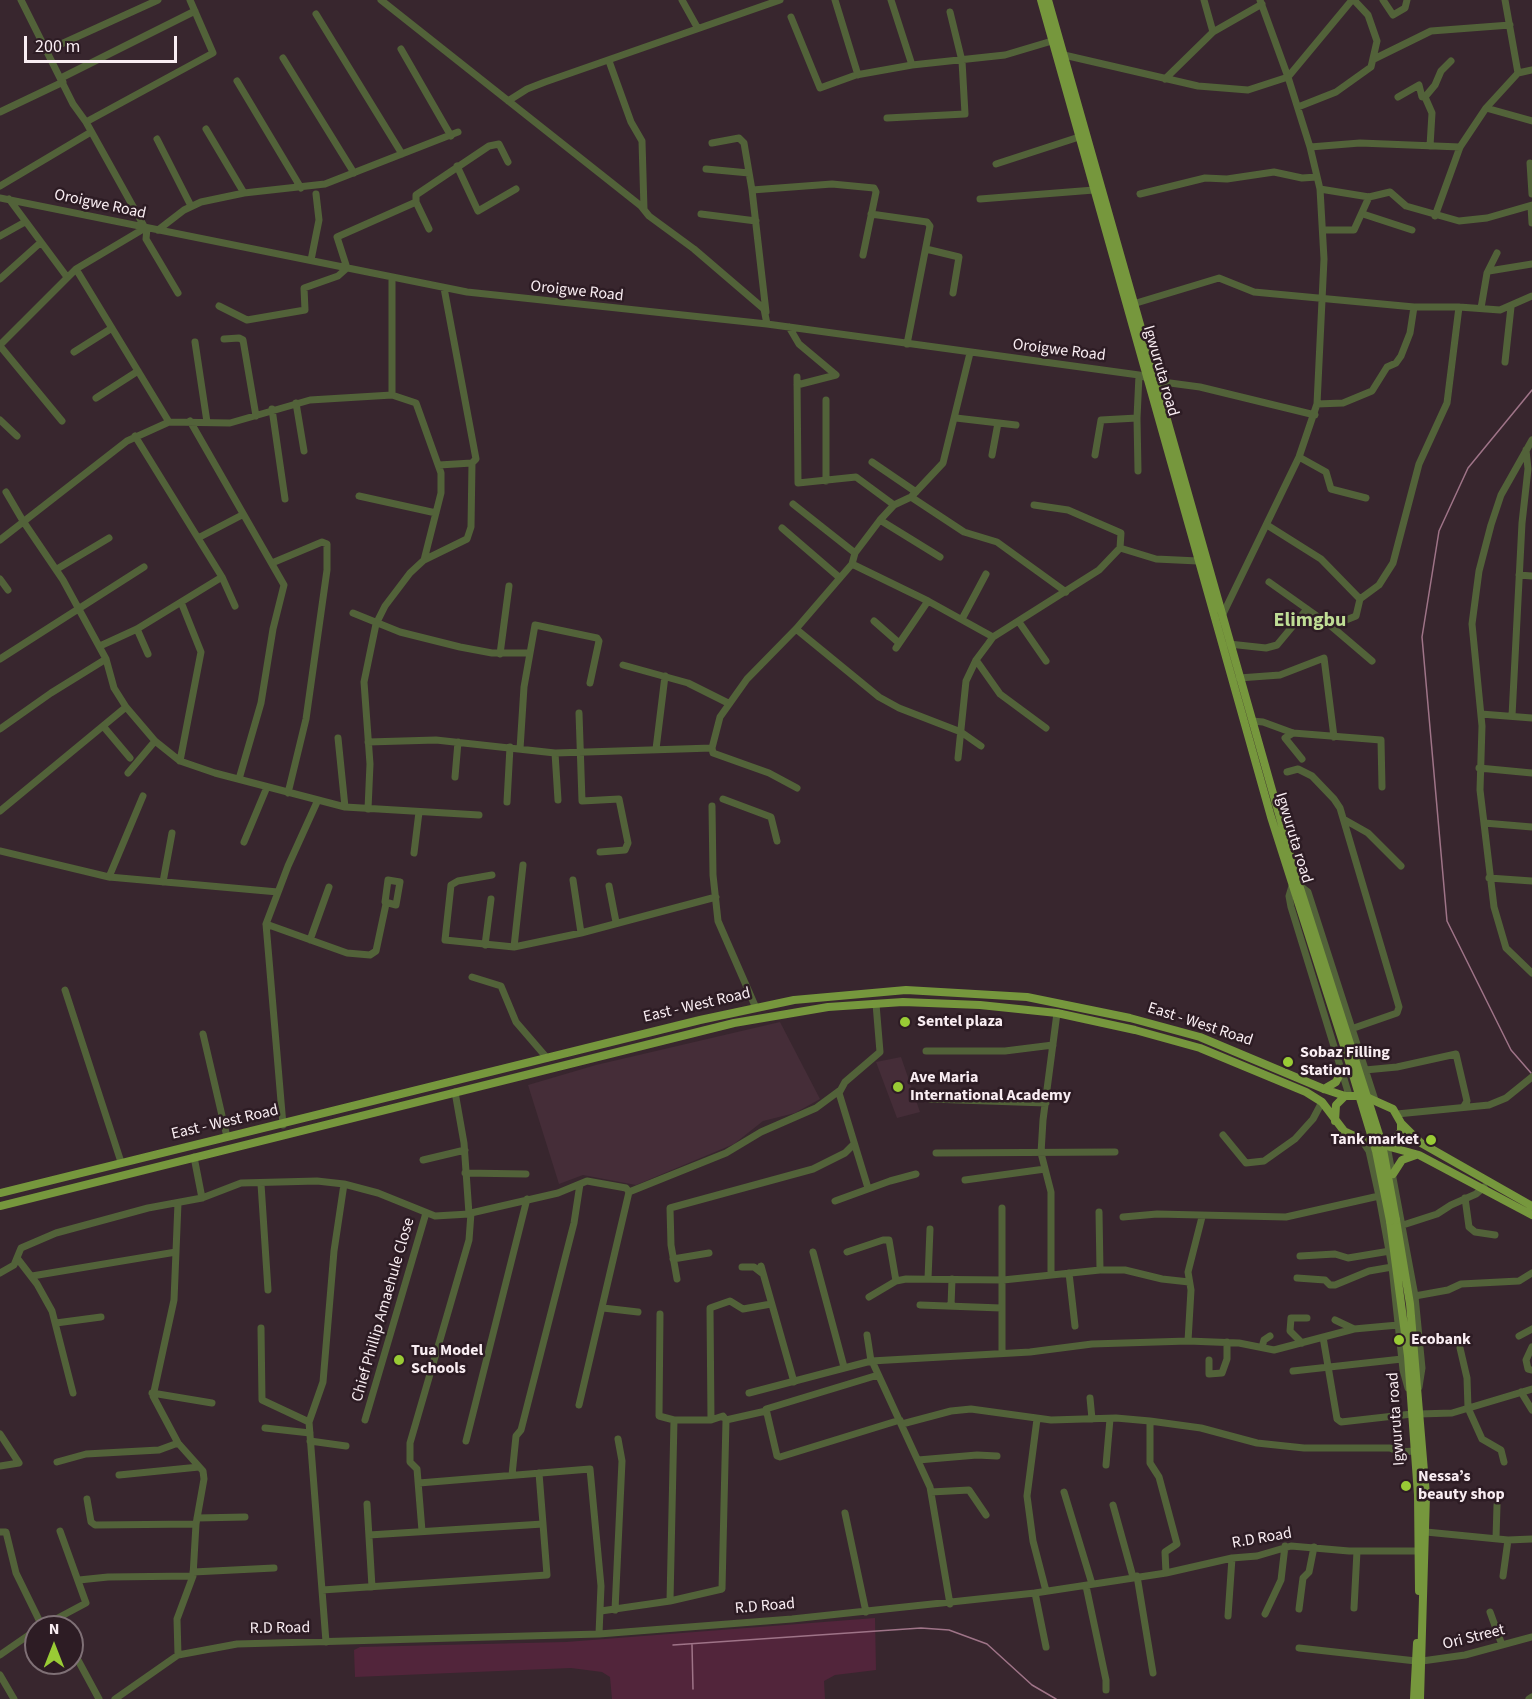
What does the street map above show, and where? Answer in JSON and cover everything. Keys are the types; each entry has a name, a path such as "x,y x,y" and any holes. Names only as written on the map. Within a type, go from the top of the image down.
{"main road":[{"name":"Igwuruta road","path":"1041,0 1198,561 1295,885 1350,1054 1397,1222 1400,1284 1426,1495 1419,1661 1420,1699"},
{"name":"Igwuruta road","path":"1048,0 1133,303 1147,378 1222,616 1295,885"},
{"name":"East - West Road","path":"0,1193 756,1008 794,1000 876,992 940,991 1013,995 1130,1018 1324,1089 1375,1100 1397,1114"},
{"name":"East - West Road","path":"0,1206 734,1023 796,1011 876,1004 980,1005 1057,1013 1214,1048 1322,1102 1335,1121"},
{"path":"1324,1089 1336,1082 1341,1070"},
{"path":"1347,1095 1336,1105 1335,1121 1344,1131 1361,1139 1419,1155 1526,1205"},
{"path":"1397,1114 1401,1123 1421,1143 1526,1205 1532,1215"},
{"path":"1389,1146 1401,1131 1401,1123"},
{"path":"1393,1174 1402,1160 1419,1155"},
{"name":"Igwuruta road","path":"1415,1414 1414,1451 1423,1551"},
{"name":"Igwuruta road","path":"1414,1699 1419,1661"}],"street":[{"path":"21,0 73,104 86,122 146,228 146,239 178,293"},
{"path":"48,51 158,0"},
{"path":"86,122 213,53 190,0"},
{"path":"381,0 644,209 766,312"},
{"path":"682,0 697,27"},
{"path":"508,102 536,86 697,27 780,0"},
{"path":"835,0 858,75"},
{"path":"891,0 912,65"},
{"path":"1204,0 1214,32"},
{"path":"1064,56 1198,86 1243,91 1288,77 1353,0 1371,20 1377,41 1374,59 1368,71 1346,87 1298,107"},
{"path":"1383,0 1393,15 1405,8 1407,0"},
{"path":"1506,0 1518,73"},
{"path":"1165,79 1214,32 1261,2 1298,107 1320,189 1323,230 1323,299 1317,404 1299,457 1222,616"},
{"path":"0,112 195,11"},
{"path":"887,118 964,115 962,61 950,12"},
{"path":"316,14 402,154"},
{"path":"791,17 820,88 858,75 912,65 1005,55 1052,41"},
{"path":"1374,59 1431,31 1510,25"},
{"path":"401,49 451,136"},
{"path":"283,58 354,173"},
{"path":"609,61 631,122 642,141 645,164 644,209"},
{"path":"1425,97 1436,85 1441,71 1451,61"},
{"path":"1435,216 1460,147 1486,108 1518,73 1532,70"},
{"path":"237,81 301,188"},
{"path":"1398,97 1418,84 1433,118 1430,146"},
{"path":"1486,108 1532,120"},
{"path":"206,129 244,193"},
{"path":"0,186 91,132"},
{"path":"158,230 191,206 244,193 325,184 458,132"},
{"path":"996,164 1079,137"},
{"path":"156,139 191,206"},
{"path":"712,143 741,139 752,190 766,324"},
{"path":"429,229 416,202 416,195 495,143 501,147 508,162"},
{"path":"1310,147 1360,143 1460,147"},
{"path":"1530,163 1532,194"},
{"path":"457,166 478,211 516,189"},
{"path":"706,169 749,173"},
{"path":"1140,194 1205,178 1227,179 1274,172 1302,178 1317,177"},
{"path":"752,190 832,184 874,188 876,192 863,255"},
{"path":"1320,189 1370,197 1390,192 1404,205 1435,216 1459,221 1479,219 1531,206 1532,223"},
{"path":"980,199 1094,190"},
{"path":"311,260 319,220 316,194"},
{"path":"1323,230 1354,231 1370,197"},
{"name":"Oroigwe Road","path":"0,198 444,288 545,303 766,324 1147,378 1200,387 1314,414"},
{"path":"9,200 67,277"},
{"path":"219,306 247,320 306,309 304,288 338,276 346,268 337,237 416,202"},
{"path":"701,214 756,221"},
{"path":"872,214 929,224 906,344"},
{"path":"1363,214 1412,230"},
{"path":"0,236 25,222"},
{"path":"62,421 0,345 76,269 146,228"},
{"path":"0,279 40,243"},
{"path":"926,249 958,257 953,293"},
{"path":"1481,308 1489,271 1497,253"},
{"path":"1489,271 1532,264"},
{"path":"76,269 169,422"},
{"path":"392,277 392,395"},
{"path":"1133,303 1219,278 1254,292 1414,308 1459,307 1500,310 1532,296"},
{"path":"439,465 476,461 444,288"},
{"path":"1331,626 1356,616 1360,598 1379,585 1393,563 1419,464 1442,417 1450,390 1459,307"},
{"path":"1505,362 1511,307"},
{"path":"1317,404 1343,403 1372,391 1387,367 1394,364 1401,356 1410,333 1414,308"},
{"path":"789,327 799,344 836,375 797,381 798,483 856,477 894,506"},
{"path":"74,352 112,328"},
{"path":"224,339 243,340 256,416"},
{"path":"195,342 207,422"},
{"path":"711,748 728,703 852,564 855,553 880,520 894,506 914,495 943,463 956,418 970,353"},
{"path":"96,398 138,371"},
{"path":"1138,471 1137,418 1147,378"},
{"path":"0,540 94,464 135,436 169,422 230,423 296,403 392,395 416,404 439,465 442,486 424,560"},
{"path":"826,400 826,481"},
{"path":"296,403 304,451"},
{"path":"272,409 285,499"},
{"path":"956,418 1016,426"},
{"path":"1095,455 1101,420 1137,418"},
{"path":"0,420 18,436"},
{"path":"190,422 284,585 273,629 261,703 239,779"},
{"path":"992,455 998,423"},
{"path":"135,436 222,577 235,606"},
{"path":"1532,440 1502,495 1491,525 1472,612 1472,639 1481,714 1479,768 1489,878 1502,941 1508,951 1532,973"},
{"path":"1512,716 1519,575 1528,465 1526,450"},
{"path":"1299,457 1329,475 1331,489 1366,498"},
{"path":"872,462 964,532 997,542 1066,592"},
{"path":"368,809 368,742 364,682 376,624 385,606 402,582 424,560 470,535 472,463"},
{"path":"1519,463 1528,465"},
{"path":"6,492 23,521 57,569 100,646 106,658 114,688 126,707 155,741 180,760 317,802 368,809 479,815"},
{"path":"359,496 436,513"},
{"path":"793,504 855,553"},
{"path":"958,758 966,681 976,660 993,638 1099,570 1120,548 1121,533 1068,510 1034,505"},
{"path":"198,538 242,515"},
{"path":"880,520 940,557"},
{"path":"1267,525 1321,559 1360,598"},
{"path":"782,528 840,578"},
{"path":"57,569 109,538"},
{"path":"272,562 305,548 325,542 327,544 327,570 306,719 288,794"},
{"path":"1120,548 1156,559 1198,561"},
{"path":"852,564 928,601 993,638"},
{"path":"0,659 144,567"},
{"path":"962,619 986,574"},
{"path":"1519,575 1532,576"},
{"path":"100,646 136,629 222,577"},
{"path":"0,579 8,590"},
{"path":"1269,582 1331,626 1372,661"},
{"path":"500,654 509,586"},
{"path":"874,621 898,646 928,601"},
{"path":"180,760 201,652 181,602"},
{"path":"1230,644 1266,648 1277,645 1307,609"},
{"path":"352,613 376,624 451,645 500,654 528,653"},
{"path":"1019,622 1046,661"},
{"path":"520,749 528,653 537,625 597,638 599,641 590,683"},
{"path":"136,629 148,654"},
{"path":"796,629 879,697 899,708 961,732 981,746"},
{"path":"0,729 106,658"},
{"path":"1239,678 1280,675 1324,658 1334,737"},
{"path":"976,660 1000,693 1046,728"},
{"path":"623,665 665,676 709,692 728,703"},
{"path":"656,748 665,676"},
{"path":"0,811 126,707"},
{"path":"579,712 582,801 616,798 621,801 628,843 625,850 600,852"},
{"path":"1481,714 1532,718"},
{"path":"1252,721 1263,722 1293,733 1381,740 1382,787"},
{"path":"103,726 130,758"},
{"path":"1293,733 1285,738 1302,759"},
{"path":"338,738 345,807"},
{"path":"128,773 155,741"},
{"path":"368,742 458,742 555,753 711,748"},
{"path":"455,777 458,742"},
{"path":"507,802 510,747"},
{"path":"711,748 717,756 769,773 797,788"},
{"path":"555,753 558,800"},
{"path":"1479,768 1532,773"},
{"path":"1287,772 1298,769 1320,783 1334,799 1345,820 1399,1007 1397,1013 1351,1029"},
{"path":"244,842 267,787"},
{"path":"109,877 143,796"},
{"path":"723,800 771,818 777,841"},
{"path":"283,1125 266,924 317,802"},
{"path":"712,806 716,897 721,930 756,1008"},
{"path":"414,853 419,812"},
{"path":"1345,820 1368,832 1401,866"},
{"path":"1484,823 1532,827"},
{"path":"163,882 172,834"},
{"path":"0,851 109,877 278,892"},
{"path":"514,947 523,865"},
{"path":"492,875 459,881 451,885 444,937 450,942 514,947 581,933 716,897"},
{"path":"1489,878 1532,882"},
{"path":"573,880 581,933"},
{"path":"1347,1095 1291,907 1289,896 1295,885 1308,892 1375,1100"},
{"path":"609,886 616,922"},
{"path":"310,940 329,887"},
{"path":"485,945 491,899"},
{"path":"266,924 347,953 374,954 386,904"},
{"path":"472,977 501,986 516,1022 547,1058"},
{"path":"65,990 121,1162"},
{"path":"629,1192 726,1152 761,1132 816,1108 880,1052 876,1004"},
{"path":"1051,1275 1052,1192 1041,1153 1057,1013"},
{"path":"203,1034 226,1137"},
{"path":"926,1051 1005,1051 1053,1045"},
{"path":"1365,1070 1397,1067 1456,1054 1467,1101 1464,1106"},
{"path":"1397,1114 1489,1105 1506,1098 1532,1077"},
{"path":"839,1090 853,1145 868,1188"},
{"path":"422,1532 419,1483 417,1469 410,1462 410,1443 469,1240 471,1213 465,1173 465,1150 455,1092"},
{"path":"930,1099 1046,1103"},
{"path":"1223,1135 1246,1163 1264,1161 1295,1139 1312,1119 1322,1102"},
{"path":"1361,1139 1369,1151 1379,1196 1390,1251 1402,1359 1414,1396"},
{"path":"677,1279 673,1259 670,1209 813,1168 837,1158 853,1145"},
{"path":"1389,1146 1397,1222 1414,1296 1422,1368 1414,1396"},
{"path":"423,1160 465,1150"},
{"path":"936,1152 1115,1152"},
{"path":"194,1157 202,1197"},
{"path":"964,1180 1046,1169"},
{"path":"465,1173 526,1174"},
{"path":"836,1202 868,1188 916,1174"},
{"path":"0,1273 14,1264 19,1250 24,1246 68,1228 202,1197 237,1184 317,1181 344,1184 378,1193 426,1213 446,1217 558,1193 580,1184 601,1183 626,1188 629,1192"},
{"path":"261,1184 268,1290"},
{"path":"326,1642 309,1422 323,1382 334,1251 344,1184"},
{"path":"512,1475 516,1436 521,1430 574,1223 580,1184"},
{"path":"1397,1222 1437,1215 1481,1191 1484,1187"},
{"path":"579,1405 583,1378 603,1308 629,1192"},
{"path":"1124,1217 1157,1214 1287,1217 1379,1196"},
{"path":"1466,1198 1469,1227 1475,1232 1495,1235"},
{"path":"466,1441 527,1199"},
{"path":"178,1203 171,1319 152,1393 154,1401 178,1443 199,1467 204,1479 196,1521 193,1574 178,1613 178,1655"},
{"path":"1002,1208 1002,1353"},
{"path":"1099,1212 1100,1270"},
{"name":"Chief Phillip Amaehule Close","path":"367,1418 426,1213"},
{"path":"1188,1341 1189,1282 1193,1246 1202,1216"},
{"path":"928,1279 930,1229"},
{"path":"847,1252 889,1240 896,1281"},
{"path":"1300,1256 1335,1254 1348,1258 1390,1251"},
{"path":"32,1276 176,1252"},
{"path":"813,1252 844,1367"},
{"path":"673,1259 709,1253"},
{"path":"17,1258 45,1297 56,1323 73,1393"},
{"path":"742,1267 762,1270 794,1382"},
{"path":"1298,1278 1325,1280 1330,1285 1335,1285 1369,1270 1392,1267"},
{"path":"868,1297 896,1281 1003,1280 1100,1270 1125,1270 1162,1279 1189,1282"},
{"path":"1069,1273 1075,1326"},
{"path":"1414,1296 1448,1290 1461,1284 1519,1281 1532,1273"},
{"path":"951,1306 952,1279"},
{"path":"711,1420 710,1308 730,1300 743,1309 771,1304"},
{"path":"920,1305 1001,1308"},
{"path":"603,1308 638,1312"},
{"path":"602,1611 670,1601 722,1589 726,1420 723,1416 711,1420 674,1420 658,1414 660,1314"},
{"path":"56,1323 101,1317"},
{"path":"1302,1343 1290,1331 1291,1318 1307,1318"},
{"path":"1335,1320 1354,1329"},
{"path":"749,1394 872,1361 1002,1353 1092,1344 1188,1341 1227,1342 1274,1350 1354,1329 1398,1325"},
{"path":"261,1328 262,1400 309,1422"},
{"path":"1519,1336 1529,1330 1532,1345 1526,1360 1528,1369 1532,1370"},
{"path":"867,1335 872,1361 931,1492 950,1604"},
{"path":"1262,1347 1264,1340 1270,1336"},
{"path":"1323,1337 1337,1419 1341,1422 1415,1414 1452,1413 1532,1389"},
{"path":"1209,1360 1209,1374 1222,1373 1227,1359 1227,1342"},
{"path":"1460,1348 1467,1378 1465,1390 1468,1408 1482,1439 1501,1450 1504,1462"},
{"path":"1293,1371 1329,1365 1402,1359"},
{"path":"726,1420 766,1412 769,1408 878,1375"},
{"path":"1521,1392 1532,1410"},
{"path":"152,1393 212,1403"},
{"path":"1090,1398 1092,1419"},
{"path":"766,1412 778,1457 901,1422 961,1410 1037,1419 1150,1421 1201,1428 1257,1443 1304,1448 1390,1448 1400,1452 1414,1451"},
{"path":"1037,1419 1027,1496 1033,1540 1046,1591"},
{"path":"1106,1465 1110,1419"},
{"path":"670,1601 674,1420"},
{"path":"1150,1421 1150,1463 1159,1477 1177,1544 1165,1552 1166,1573"},
{"path":"265,1428 310,1433"},
{"path":"0,1434 19,1462 0,1466"},
{"path":"615,1610 622,1461 618,1438"},
{"path":"310,1442 346,1446"},
{"path":"57,1462 86,1454 159,1450 178,1443"},
{"path":"918,1460 977,1455 997,1456"},
{"path":"119,1475 199,1467"},
{"path":"419,1483 590,1469 602,1611 600,1634"},
{"path":"322,1590 544,1576 548,1572 539,1473"},
{"path":"931,1492 969,1490 986,1515"},
{"path":"1064,1492 1089,1585 1106,1690"},
{"path":"87,1499 91,1522 95,1525 244,1517"},
{"path":"367,1504 372,1587"},
{"path":"1496,1539 1497,1505"},
{"path":"1113,1506 1135,1577 1153,1672"},
{"path":"845,1513 866,1612"},
{"path":"369,1534 543,1524"},
{"path":"60,1531 66,1554 79,1580 86,1605 71,1615"},
{"path":"0,1532 6,1532 16,1573 36,1615"},
{"path":"1426,1532 1508,1540 1532,1539"},
{"path":"1503,1576 1508,1540"},
{"path":"1265,1614 1281,1580 1285,1546"},
{"name":"R.D Road","path":"115,1699 178,1655 247,1643 600,1634 950,1604 1166,1573 1232,1558 1257,1556 1285,1546 1358,1551 1423,1551"},
{"path":"1299,1609 1303,1578 1309,1572 1314,1547"},
{"path":"1354,1608 1358,1551"},
{"path":"1228,1616 1232,1558"},
{"path":"79,1580 274,1568"},
{"path":"1035,1593 1046,1647"},
{"path":"1490,1612 1502,1645"},
{"name":"Ori Street","path":"1299,1648 1419,1661 1440,1661 1532,1637"},
{"path":"1,1652 24,1638"},
{"path":"84,1671 99,1699"},
{"path":"0,1675 14,1699"}],"shaded area":[{"path":"780,1022 820,1099 795,1113 763,1121 734,1144 636,1185 583,1175 559,1184 528,1085 596,1065"},
{"name":"Ave Maria International Academy","path":"901,1057 920,1112 897,1118 876,1062"},
{"path":"875,1618 876,1670 835,1675 824,1681 825,1699 612,1699 610,1677 602,1672 571,1668 355,1677 354,1650 360,1647 566,1642"}],"waterway":[{"path":"1531,1073 1511,1050 1447,921 1422,637 1439,531 1468,468 1532,390"},
{"path":"673,1645 921,1628 949,1630 987,1644 1032,1685 1056,1699"},
{"path":"692,1645 693,1689"}],"place":[{"name":"Sentel plaza","path":"905,1022"},
{"name":"Sobaz Filling Station","path":"1288,1062"},
{"name":"Ave Maria International Academy","path":"898,1087"},
{"name":"Tank market","path":"1431,1140"},
{"name":"Ecobank","path":"1399,1340"},
{"name":"Tua Model Schools","path":"399,1360"},
{"name":"Nessa’s beauty shop","path":"1406,1486"}],"district":[{"name":"Elimgbu","path":"1310,622"}]}
